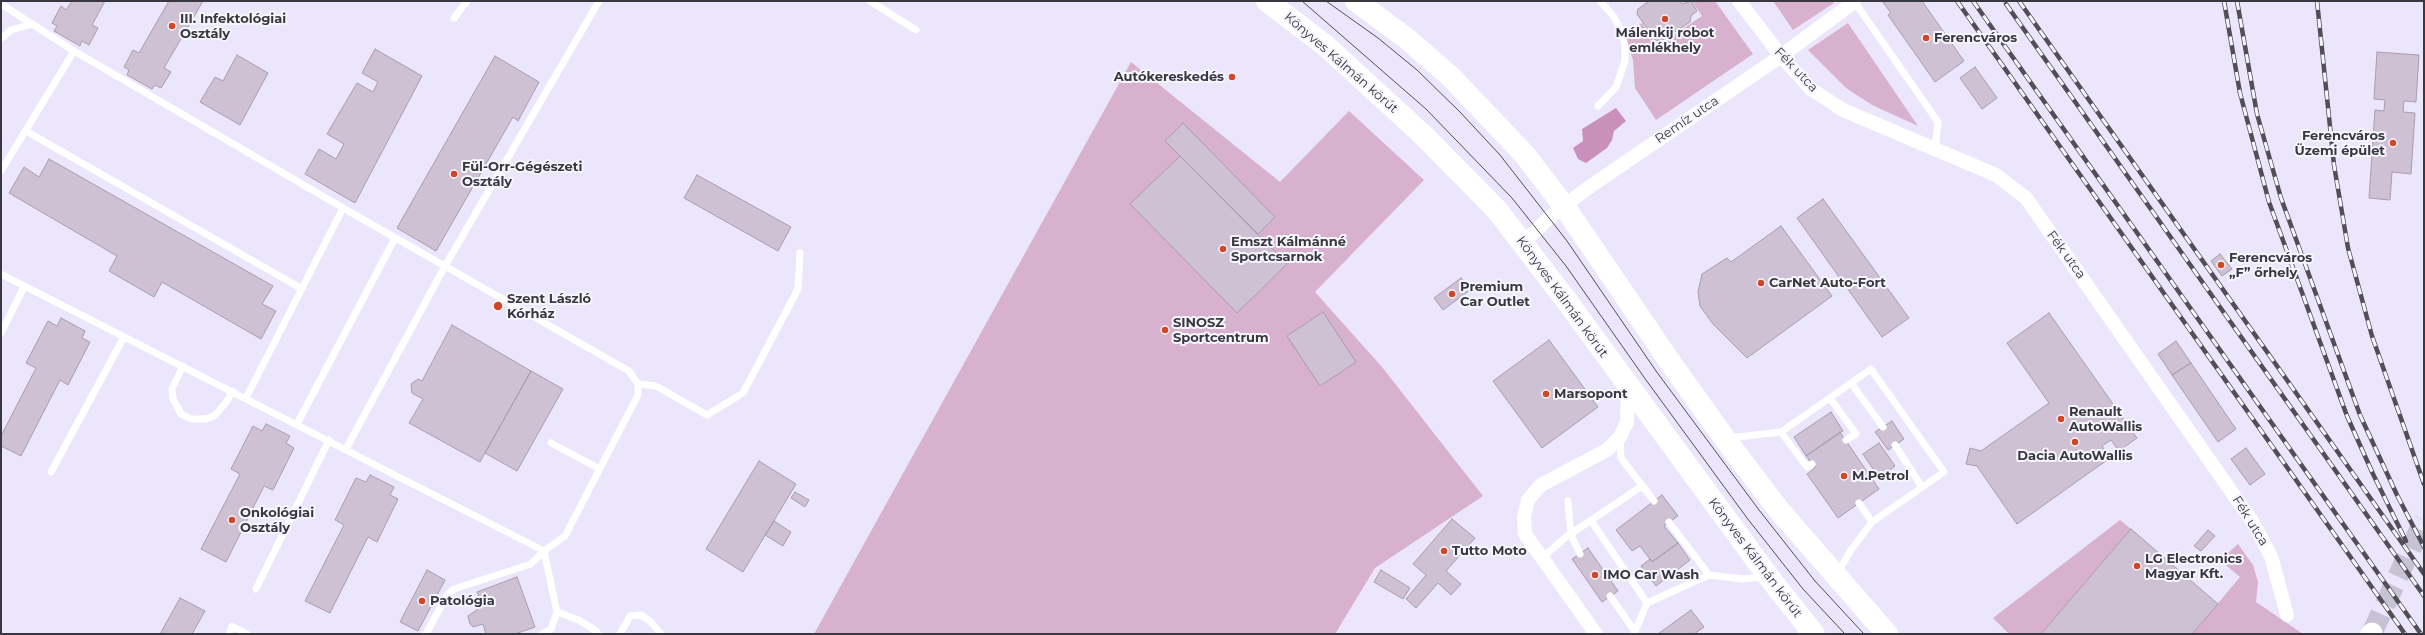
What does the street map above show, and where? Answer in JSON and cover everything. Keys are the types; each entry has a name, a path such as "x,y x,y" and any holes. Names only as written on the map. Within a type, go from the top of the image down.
{"main road":[{"name":"Könyves Kálmán körút","path":"1267,1 1326,46 1423,134 1497,210 1523,243 1768,576 1814,634"},
{"path":"1356,1 1406,38 1450,76 1512,139 1564,206 1670,362 1725,439 1778,509 1887,634"}],"street":[{"name":"Fék utca","path":"1739,1 1781,56 1811,89 1844,110 1996,175 2026,198 2252,522 2271,556 2287,614"},
{"name":"Remíz utca","path":"1523,243 1564,206 1781,56 1854,1"},
{"path":"1596,634 1525,534 1524,517 1528,500 1541,485 1607,450 1620,437 1627,422 1628,387"}],"lane":[{"path":"454,18 467,1"},
{"path":"346,449 445,266 599,1"},
{"path":"870,1 916,30"},
{"path":"1598,106 1616,87 1625,61 1625,46 1621,31 1614,17 1600,1"},
{"path":"1854,1 1938,122 1935,149"},
{"path":"1,4 74,51 395,238 629,371 638,384 638,395 598,468 564,536 544,551 531,564 454,589 447,595 426,634"},
{"path":"1,39 11,30 32,24"},
{"path":"1,172 74,51"},
{"path":"26,131 302,289"},
{"path":"246,398 343,208"},
{"path":"298,424 395,238"},
{"path":"638,384 656,386 708,415 743,393 798,289 800,254"},
{"path":"1,274 24,287 298,424 544,551"},
{"path":"1,332 24,287"},
{"path":"51,472 124,337"},
{"path":"183,366 172,389 173,398 181,414 191,419 206,419 214,416 225,404 233,391"},
{"path":"1725,439 1781,432 1871,369 1944,472 1872,522 1851,550 1836,576"},
{"path":"1851,383 1883,427"},
{"path":"1830,398 1856,434 1846,440"},
{"path":"1781,432 1807,467 1812,464"},
{"path":"1620,437 1621,458 1654,501"},
{"path":"256,590 329,440"},
{"path":"552,443 598,468"},
{"path":"1895,445 1922,487"},
{"path":"1542,558 1571,535 1592,522 1642,486"},
{"path":"1568,501 1571,535 1580,554"},
{"path":"1859,503 1872,522"},
{"path":"1592,522 1647,604"},
{"path":"1669,522 1709,575"},
{"path":"542,634 551,629 557,612 544,551"},
{"path":"1634,632 1647,604 1709,575 1742,579 1768,576"},
{"path":"1610,596 1634,632"},
{"path":"557,612 579,620 596,631 598,634"},
{"path":"620,634 630,616 641,615 650,621 661,634"},
{"path":"228,634 232,626 247,634"}],"shaded area":[{"path":"1692,1 1715,1 1753,54 1656,120 1635,88 1633,60 1624,34 1642,23 1657,46 1702,16"},
{"path":"1773,1 1832,1 1834,3 1793,30"},
{"path":"1848,23 1918,126 1872,105 1846,88 1808,50"},
{"name":"SINOSZ Sportcentrum","path":"1131,62 1280,182 1349,111 1424,180 1315,292 1382,367 1483,496 1375,568 1335,634 814,634"},
{"path":"1616,108 1626,121 1614,131 1612,140 1607,148 1586,163 1578,159 1573,148 1583,141 1582,129"},
{"path":"2120,520 2131,529 2041,634 2009,634 1993,618"},
{"path":"2238,544 2253,565 2258,582 2256,602 2303,634 2192,634 2240,577 2220,560"}],"building":[{"path":"72,1 105,1 92,25 98,28 89,45 82,41 80,46 54,31 57,26 52,23 61,6 66,10"},
{"name":"III. Infektológiai Osztály","path":"169,1 203,1 164,68 171,72 161,88 155,85 152,89 127,75 129,70 124,67 133,50 139,53"},
{"name":"Málenkij robot emlékhely","path":"1649,1 1680,1 1682,4 1691,1 1697,11 1691,16 1690,22 1661,41 1655,40 1637,14 1638,9"},
{"name":"Ferencváros","path":"1882,1 1922,1 1964,61 1935,82 1888,15 1891,13"},
{"path":"375,49 422,76 355,203 305,174 319,149 336,159 344,144 327,134 357,83 373,92 378,82 362,73"},
{"name":"Ferencváros Üzemi épület","path":"2377,52 2419,55 2416,102 2404,101 2403,112 2415,113 2411,174 2392,172 2390,200 2369,198 2375,110 2384,111 2385,100 2374,99"},
{"path":"237,55 268,73 240,125 200,102 215,77 223,81"},
{"name":"Fül-Orr-Gégészeti Osztály","path":"495,56 539,82 518,121 513,117 436,251 397,228"},
{"path":"1975,67 1997,98 1982,109 1960,78"},
{"path":"1183,123 1275,217 1258,234 1165,141"},
{"name":"Emszt Kálmánné Sportcsarnok","path":"1180,156 1287,264 1237,313 1130,204"},
{"path":"49,159 273,286 262,304 276,311 261,339 162,282 154,297 109,271 117,256 9,193 24,167 39,177"},
{"path":"697,175 791,227 778,251 684,198"},
{"path":"1823,199 1909,318 1882,337 1797,218"},
{"name":"CarNet Auto-Fort","path":"1781,226 1832,296 1747,358 1713,324 1700,306 1698,292 1702,274 1727,258 1731,262"},
{"name":"Ferencváros „F” őrhely","path":"2220,254 2232,269 2222,276 2211,261"},
{"name":"Premium Car Outlet","path":"1461,278 1470,290 1443,310 1434,298"},
{"path":"1323,312 1356,362 1320,386 1287,336"},
{"path":"2049,313 2137,438 2119,451 2111,440 2102,446 2110,458 2017,524 1977,466 1966,464 1970,448 1981,451 2049,403 2007,343"},
{"path":"61,318 85,331 82,338 90,342 68,385 60,380 21,456 1,446 1,436 36,368 26,363 48,321 57,326"},
{"path":"452,325 531,371 480,462 409,423 423,399 412,393 411,384 418,379 422,381"},
{"name":"Marsopont","path":"1549,340 1598,407 1542,448 1493,381"},
{"path":"2176,341 2191,363 2172,375 2158,354"},
{"path":"2191,363 2236,429 2218,442 2172,375"},
{"path":"531,371 563,389 517,471 485,453"},
{"path":"1831,412 1843,431 1806,456 1794,437"},
{"path":"1892,421 1904,439 1888,450 1875,432"},
{"name":"Onkológiai Osztály","path":"266,424 290,436 286,443 294,448 273,490 264,486 226,562 201,549 240,474 231,469 253,426 262,431"},
{"path":"1840,432 1879,489 1838,518 1807,474 1815,468 1806,456"},
{"path":"1879,443 1895,466 1879,478 1863,454"},
{"path":"2246,448 2265,474 2250,485 2231,459"},
{"path":"759,461 796,484 743,572 706,549"},
{"path":"370,475 394,487 390,495 398,499 377,542 368,537 330,613 305,601 344,525 335,520 356,478 366,482"},
{"path":"795,492 809,500 805,507 791,498"},
{"path":"1662,495 1678,516 1664,526 1678,543 1652,562 1640,546 1632,551 1616,530"},
{"name":"Tutto Moto","path":"1452,519 1475,538 1446,571 1461,584 1451,595 1438,583 1416,608 1406,599 1426,575 1413,564"},
{"path":"774,521 791,532 783,546 765,535"},
{"name":"LG Electronics Magyar Kft.","path":"2131,529 2218,604 2192,634 2041,634"},
{"path":"2208,530 2215,536 2201,551 2194,546"},
{"path":"1678,543 1690,560 1656,586 1641,566 1650,559 1652,562"},
{"name":"IMO Car Wash","path":"1588,548 1618,591 1602,602 1572,559"},
{"name":"Patológia","path":"427,570 445,580 418,631 400,622"},
{"path":"1381,570 1410,588 1403,599 1374,582"},
{"path":"517,577 535,627 515,634 486,634 483,624 473,627 470,624 468,616 477,610 473,601 480,598 477,592"},
{"path":"180,598 205,611 192,634 160,634"},
{"path":"1691,610 1704,627 1694,634 1658,634"}],"tunnel":[{"path":"2372,633 2424,520"}],"tram line":[{"path":"1302,1 1426,109 1512,198 1566,266 1646,380 1747,518 1803,589 1845,634"},
{"path":"1326,1 1378,38 1417,70 1460,112 1500,155 1567,241 1656,371 1759,510 1815,581 1864,634"}],"railway":[{"path":"1957,1 2405,634"},
{"path":"1973,1 2421,634"},
{"path":"2019,1 2424,574"},
{"path":"2224,1 2240,93 2269,202 2347,416 2373,474 2406,541"},
{"path":"2237,1 2257,114 2281,198 2360,415 2397,495 2424,547"},
{"path":"2317,1 2334,165 2348,248 2372,336 2424,484"},
{"path":"2006,4 2424,596"}],"place":[{"name":"Málenkij robot emlékhely","path":"1665,19"},
{"name":"III. Infektológiai Osztály","path":"172,26"},
{"name":"Ferencváros","path":"1926,38"},
{"name":"Autókereskedés","path":"1232,77"},
{"name":"Ferencváros Üzemi épület","path":"2393,143"},
{"name":"Fül-Orr-Gégészeti Osztály","path":"454,174"},
{"name":"Emszt Kálmánné Sportcsarnok","path":"1223,249"},
{"name":"Ferencváros „F” őrhely","path":"2221,265"},
{"name":"CarNet Auto-Fort","path":"1761,283"},
{"name":"Premium Car Outlet","path":"1452,294"},
{"name":"Szent László Kórház","path":"498,306"},
{"name":"SINOSZ Sportcentrum","path":"1165,330"},
{"name":"Marsopont","path":"1546,394"},
{"name":"Renault AutoWallis","path":"2061,419"},
{"name":"Dacia AutoWallis","path":"2075,442"},
{"name":"M.Petrol","path":"1844,476"},
{"name":"Onkológiai Osztály","path":"232,520"},
{"name":"Tutto Moto","path":"1444,551"},
{"name":"LG Electronics Magyar Kft.","path":"2137,566"},
{"name":"IMO Car Wash","path":"1595,575"},
{"name":"Patológia","path":"422,601"}]}
